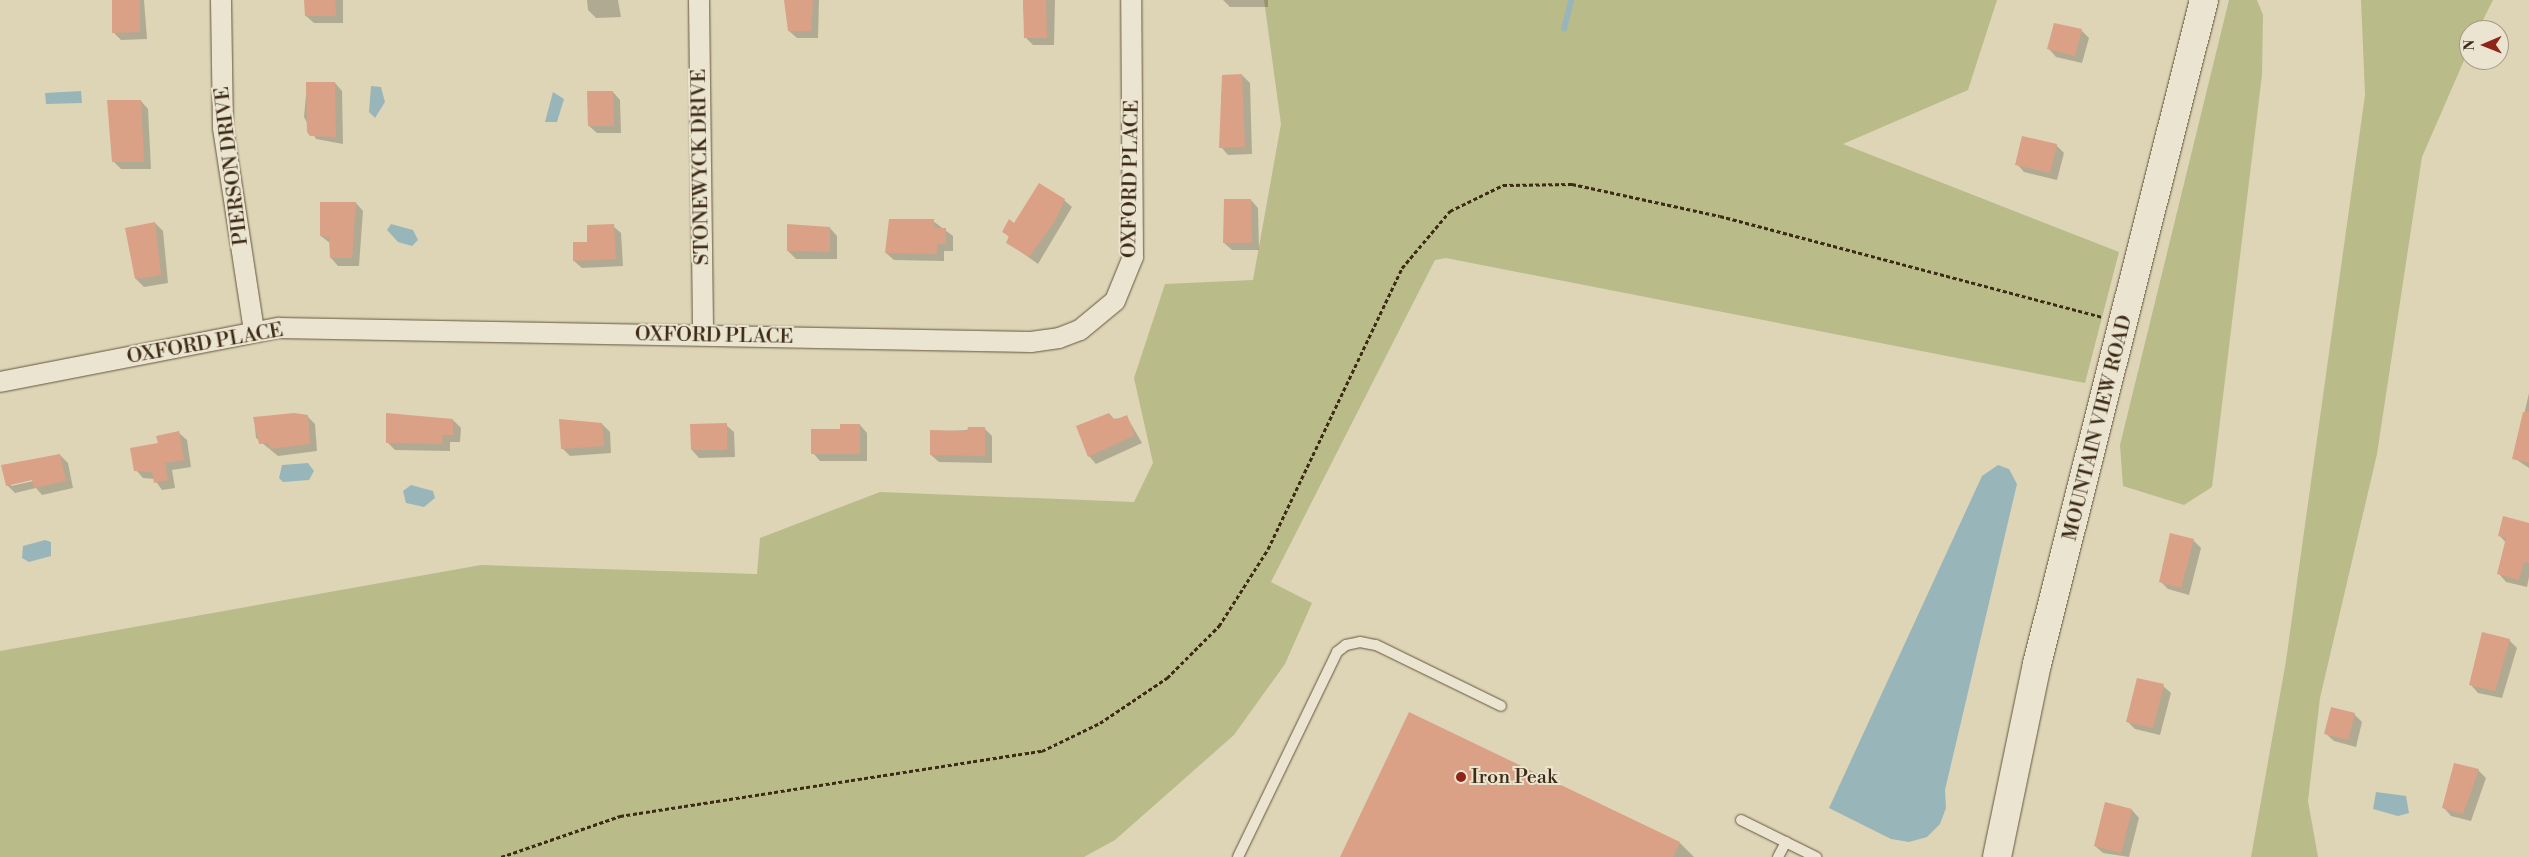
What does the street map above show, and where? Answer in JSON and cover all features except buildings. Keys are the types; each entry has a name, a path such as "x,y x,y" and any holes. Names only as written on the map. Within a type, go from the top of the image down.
{"street":[{"name":"PIERSON DRIVE","path":"221,0 224,128 254,332"},
{"name":"STONEWYCK DRIVE","path":"699,0 703,335"},
{"name":"OXFORD PLACE","path":"0,382 254,332 302,328 1031,342 1059,338 1099,317 1126,280 1133,257 1131,0"},
{"name":"MOUNTAIN VIEW ROAD","path":"1997,857 2037,664 2125,323 2204,0"}],"lane":[{"path":"1238,857 1336,652 1346,645 1360,642 1376,645 1502,706"},
{"path":"1741,820 1816,857"},
{"path":"1778,857 1786,842"}],"path":[{"path":"501,857 620,816 1042,751 1100,723 1167,678 1219,626 1268,548 1402,268 1450,211 1503,185 1572,184 1720,216 2125,323"}],"green space":[{"path":"1264,0 1997,0 1968,90 1843,144 2119,252 2085,383 1446,258 1435,260 1271,582 1312,603 1285,664 1234,735 1115,840 1084,857 0,857 0,651 481,565 757,574 760,538 880,492 1134,502 1153,463 1134,378 1165,284 1253,280 1281,124"},
{"path":"2229,0 2257,0 2263,15 2262,75 2212,487 2184,505 2123,486 2120,445"},
{"path":"2361,0 2493,0 2483,20 2459,20 2460,70 2422,157 2377,454 2320,698 2308,801 2318,857 2251,857 2286,661 2365,95"}],"water":[{"path":"371,86 381,87 385,102 375,118 369,112"},
{"path":"81,91 82,103 46,104 45,93"},
{"path":"553,92 564,99 557,122 545,122"},
{"path":"391,224 413,230 418,240 412,246 398,242 387,230"},
{"path":"308,463 314,471 309,480 283,482 279,478 282,465"},
{"path":"1998,465 2009,469 2017,484 1945,790 1946,808 1940,824 1927,837 1909,842 1891,839 1829,808 1982,476"},
{"path":"411,485 433,491 435,498 424,507 406,503 403,491"},
{"path":"45,540 51,542 51,556 29,562 22,558 23,546"},
{"path":"2376,792 2406,796 2409,813 2398,816 2373,809"}],"waterway":[{"path":"1564,29 1571,0"}],"place":[{"name":"Iron Peak","path":"1461,777"}]}
